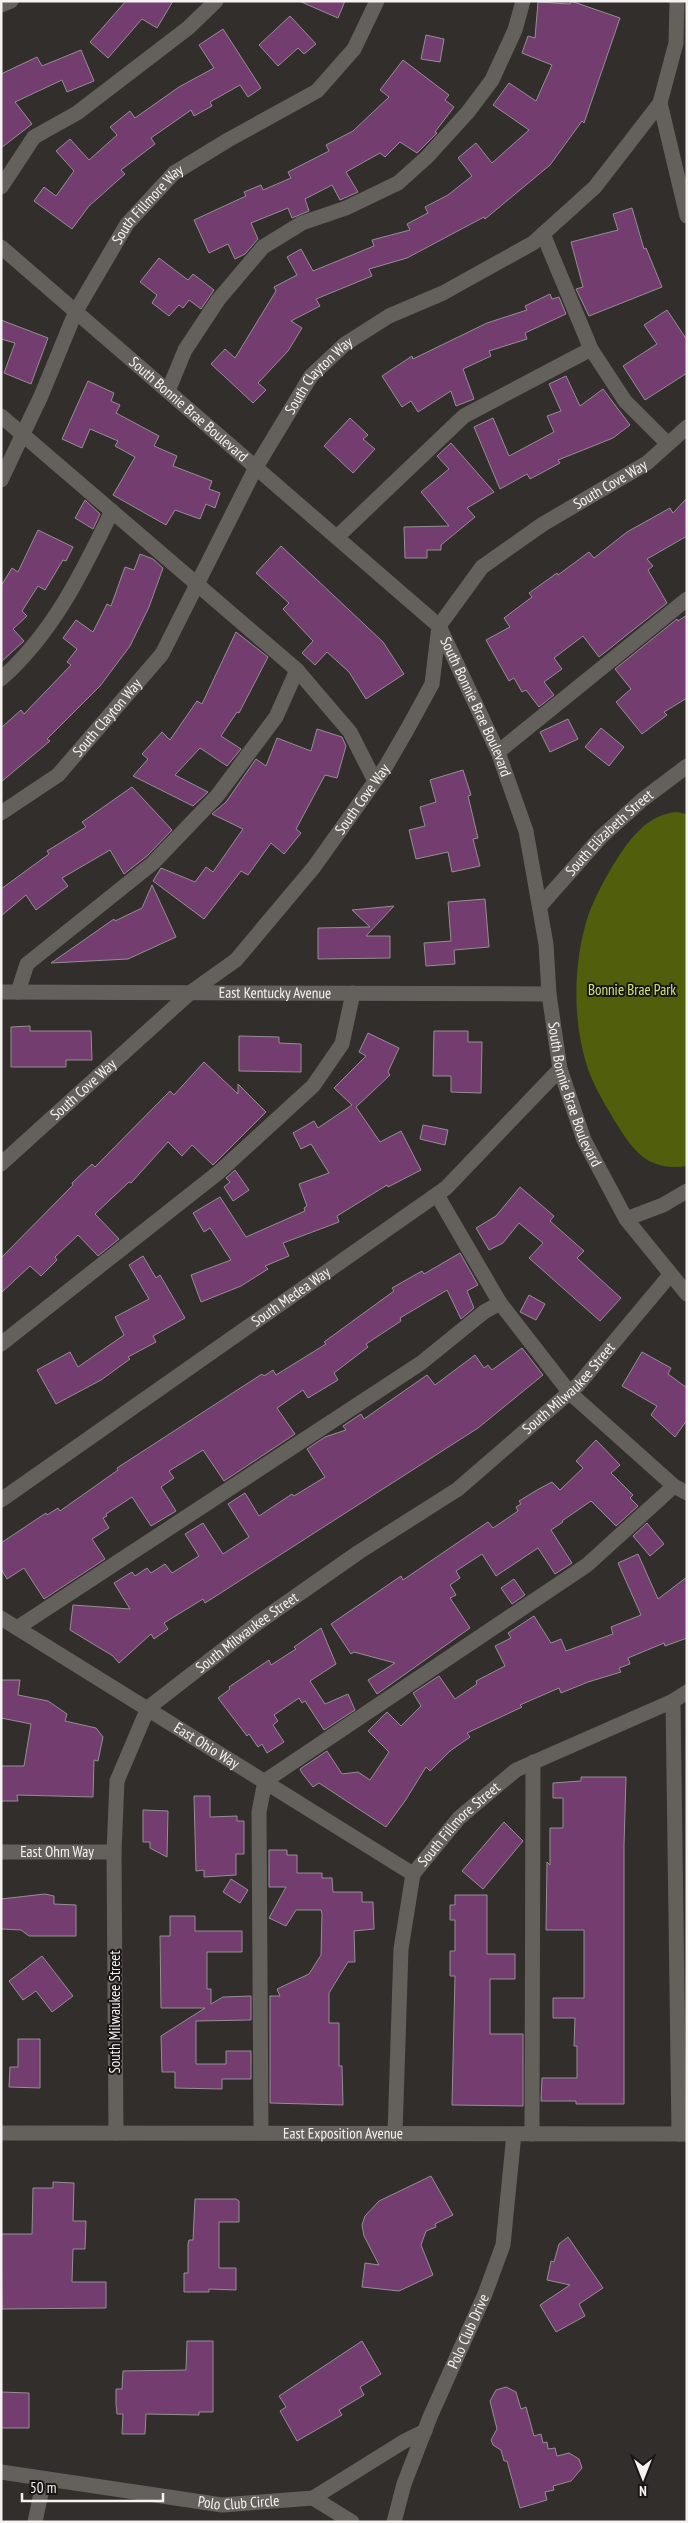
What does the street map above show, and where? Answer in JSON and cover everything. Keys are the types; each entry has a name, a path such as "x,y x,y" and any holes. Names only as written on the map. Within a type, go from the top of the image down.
{"street":[{"path":"1,5 11,1"},
{"path":"1,187 34,137 77,113 188,28 216,1"},
{"name":"South Fillmore Way","path":"1,480 41,396 76,311 127,224 174,173 228,140 317,91 354,49 377,1"},
{"path":"168,391 185,350 218,300 263,247 302,223 346,208 398,183 427,157 468,112 492,80 515,30 523,1"},
{"name":"South Clayton Way","path":"1,813 58,775 162,654 256,467 311,376 345,344 389,316 443,293 533,243 595,187 660,103 676,43 677,1"},
{"path":"660,103 687,216"},
{"path":"543,234 591,349 625,401 668,444"},
{"name":"South Bonnie Brae Boulevard","path":"1,247 439,626 498,752 526,831 540,906 549,994 560,1069 584,1140 626,1219 687,1294"},
{"path":"337,537 464,416 591,349"},
{"path":"1,416 297,670 350,732 375,781"},
{"name":"South Cove Way","path":"1,1164 191,992 236,960 314,867 386,766 432,684 439,626 482,567 543,524 646,463 687,427"},
{"path":"1,679 24,658 75,586 112,511"},
{"path":"498,752 687,599"},
{"path":"18,992 27,964 154,863 217,796 276,717 297,670"},
{"name":"South Elizabeth Street","path":"540,906 600,837 642,800 684,774"},
{"name":"East Kentucky Avenue","path":"1,992 549,994"},
{"path":"1,1344 219,1172 312,1086 342,1044 353,993"},
{"name":"South Medea Way","path":"1,1500 437,1195 446,1188 560,1069"},
{"path":"626,1219 663,1205 687,1191"},
{"path":"262,2133 259,1812 265,1781 587,1565 681,1490 570,1393 500,1303 437,1195"},
{"name":"South Milwaukee Street","path":"116,2133 114,1852 117,1781 148,1708 259,1622 359,1552 458,1489 570,1393 670,1275"},
{"path":"18,1628 421,1363 484,1312 500,1303"},
{"name":"East Ohio Way","path":"1,1618 414,1874"},
{"name":"South Fillmore Street","path":"395,2134 401,1949 414,1874 460,1818 516,1770 673,1701 687,1692"},
{"path":"673,1701 683,2134"},
{"path":"532,2134 533,1762"},
{"name":"East Ohm Way","path":"1,1852 114,1852"},
{"name":"East Exposition Avenue","path":"1,2133 683,2134"},
{"name":"Polo Club Drive","path":"394,2522 404,2484 484,2294 503,2244 514,2134"},
{"name":"Polo Club Circle","path":"1,2472 222,2505 313,2498 403,2442 425,2431"},
{"path":"35,2522 44,2479"},
{"path":"313,2498 352,2522"}],"green space":[{"name":"Bonnie Brae Park","path":"677,812 687,814 687,1166 674,1167 654,1163 638,1153 625,1136 602,1098 588,1069 583,1051 579,1032 576,992 579,953 583,934 588,916 605,879 622,851 642,828 658,817"}],"building":[{"path":"126,1 173,1 157,28 142,19 108,58 90,42"},
{"path":"299,1 345,1 338,18"},
{"path":"571,1 620,18 584,123 582,121 550,165 485,219 484,217 407,258 369,269 372,276 316,299 320,306 291,321 302,328 288,351 258,383 266,390 253,403 211,364 225,349 235,358 276,291 274,287 297,275 287,257 301,249 313,271 374,246 372,240 410,230 407,224 428,213 425,207 448,195 472,176 458,158 476,143 492,163 529,130 493,105 509,83 536,101 552,65 522,53 528,36 535,38 538,2 570,4"},
{"path":"290,16 316,44 304,54 298,48 278,66 259,45"},
{"path":"223,29 261,88 248,97 240,85 210,102 212,106 194,116 191,110 151,138 155,144 121,170 125,174 89,206 72,229 34,201 44,187 56,196 74,171 56,151 70,139 89,160 117,135 110,127 130,111 135,118 179,87 214,68 199,45"},
{"path":"426,35 444,39 440,62 421,59"},
{"path":"81,50 94,81 67,92 62,80 15,102 32,124 1,148 1,74 37,57 42,66"},
{"path":"403,60 449,95 445,100 454,107 435,132 437,133 417,153 400,142 385,157 380,153 346,172 358,192 340,200 332,185 305,199 309,211 292,218 288,208 251,223 258,239 245,254 235,259 228,244 209,253 194,220 246,196 244,192 261,185 263,190 291,178 288,172 329,151 326,145 353,131 389,97 380,90"},
{"path":"632,208 644,249 646,248 662,287 589,316 576,289 583,287 571,242 618,230 613,214"},
{"path":"159,258 188,280 193,274 214,290 201,309 189,300 183,308 179,305 169,316 152,303 157,295 140,282"},
{"path":"550,294 552,299 559,297 566,314 525,333 527,339 489,351 491,356 463,369 474,399 456,406 451,391 418,412 411,401 402,407 382,376 412,356 413,359 487,323 527,310 525,306"},
{"path":"667,310 687,340 687,373 645,400 623,366 657,344 644,325"},
{"path":"1,320 48,338 31,384 4,373 15,343 1,339"},
{"path":"566,376 580,406 603,389 630,425 613,438 558,460 560,463 530,479 527,474 500,489 474,427 493,418 509,456 554,432 547,416 561,411 549,384"},
{"path":"88,381 114,393 111,401 120,405 116,413 159,436 154,446 177,456 173,466 212,481 209,489 220,493 215,508 206,504 200,519 175,510 166,525 113,495 135,457 115,446 118,441 90,429 82,448 62,439"},
{"path":"350,418 368,435 363,439 375,449 353,473 324,446"},
{"path":"451,443 494,492 467,508 475,517 441,545 441,550 427,550 427,558 405,558 404,527 449,526 421,492 449,469 437,456"},
{"path":"687,498 687,536 647,559 653,566 648,570 667,603 599,657 583,636 554,658 562,669 544,682 554,695 539,707 526,690 522,692 514,678 509,681 486,640 510,627 504,618 532,597 529,593 557,573 558,575 589,552 594,558 627,532 670,508 673,513"},
{"path":"85,500 100,514 93,529 75,518"},
{"path":"38,530 73,547 66,561 63,560 45,590 38,586 22,611 27,616 13,629 24,641 1,662 1,586 12,568 18,572"},
{"path":"281,546 383,642 404,674 366,699 349,672 327,652 315,665 302,653 313,641 283,609 289,603 256,573"},
{"path":"140,554 153,559 163,568 149,607 130,646 100,686 47,739 50,741 1,782 1,728 21,710 24,714 71,665 67,662 77,649 63,638 76,620 93,632 107,604 111,606 125,567 134,570"},
{"path":"687,615 687,698 664,712 667,715 642,734 616,702 631,689 615,669 677,619 678,621"},
{"path":"236,632 268,657 239,713 237,712 221,736 241,749 227,766 200,748 175,775 208,792 193,806 133,776 148,759 142,754 162,732 170,740 197,701 202,704"},
{"path":"568,719 578,739 550,752 540,732"},
{"path":"601,728 624,747 609,766 585,747"},
{"path":"317,729 342,737 346,746 337,778 325,775 296,829 301,833 284,854 271,843 248,875 241,871 204,919 153,881 161,868 195,882 206,867 213,872 243,829 212,814 226,802 256,759 266,766 277,738 311,751"},
{"path":"463,770 471,795 468,796 478,838 473,839 480,866 452,872 448,852 416,859 409,830 425,826 420,807 436,802 430,780"},
{"path":"132,787 172,830 147,856 124,874 110,850 62,878 68,886 36,910 26,895 1,916 1,889 49,854 47,851 86,827 82,822"},
{"path":"152,885 176,937 128,959 51,963 114,919 115,921 142,908"},
{"path":"485,899 489,947 454,950 455,964 426,966 424,943 451,941 448,902"},
{"path":"394,906 366,936 390,936 390,958 318,959 318,928 370,927 352,910"},
{"path":"30,1026 30,1031 91,1031 92,1060 66,1060 66,1067 11,1067 11,1027"},
{"path":"434,1031 468,1031 468,1042 482,1042 481,1093 451,1092 451,1076 433,1076"},
{"path":"368,1033 399,1048 388,1072 390,1075 356,1107 380,1142 401,1131 421,1170 388,1187 387,1185 337,1216 339,1222 283,1243 289,1256 265,1266 268,1269 241,1286 201,1302 191,1275 231,1260 210,1228 204,1232 193,1213 220,1197 246,1237 305,1211 304,1208 307,1206 299,1184 329,1173 311,1144 301,1149 293,1133 314,1121 318,1128 352,1105 334,1088 366,1056 359,1052"},
{"path":"239,1036 279,1037 279,1043 301,1044 301,1072 239,1071"},
{"path":"204,1062 238,1094 238,1084 266,1112 213,1165 192,1145 182,1156 168,1142 131,1183 129,1182 95,1214 119,1239 98,1256 78,1235 55,1257 57,1260 41,1276 30,1266 1,1293 1,1258 73,1185 72,1183 92,1164 95,1167 170,1091 174,1095"},
{"path":"423,1125 448,1130 445,1145 420,1139"},
{"path":"235,1170 249,1190 233,1201 224,1187 230,1182 226,1178"},
{"path":"520,1187 554,1216 550,1221 584,1251 577,1258 621,1298 600,1321 529,1258 543,1243 519,1223 503,1243 489,1250 476,1228 496,1216"},
{"path":"460,1253 478,1285 467,1291 474,1308 461,1319 447,1290 400,1318 401,1321 366,1344 368,1347 334,1373 338,1380 308,1398 303,1390 277,1408 295,1434 224,1481 203,1450 169,1471 174,1478 161,1487 176,1511 151,1526 132,1497 106,1514 107,1516 103,1518 109,1528 92,1539 105,1559 44,1599 24,1568 7,1579 1,1569 1,1543 46,1513 47,1515 58,1508 60,1511 118,1470 117,1468 262,1374 264,1376 273,1370 276,1375 326,1344 324,1342 394,1291 392,1288 422,1271 424,1274"},
{"path":"143,1256 156,1278 160,1275 185,1318 153,1336 156,1342 128,1357 130,1359 101,1380 56,1404 37,1370 70,1352 78,1367 124,1335 115,1317 149,1299 129,1265"},
{"path":"529,1295 545,1304 536,1320 520,1312"},
{"path":"522,1348 543,1375 478,1428 205,1603 203,1599 164,1623 168,1629 154,1639 151,1634 119,1663 113,1656 70,1630 73,1605 130,1609 114,1583 132,1572 135,1576 147,1568 151,1573 165,1564 172,1573 199,1556 185,1534 203,1523 223,1554 249,1537 228,1504 245,1493 259,1516 292,1494 294,1496 325,1477 307,1449 325,1437 346,1430 343,1426 361,1414 364,1419 427,1375 435,1385 475,1355 484,1368 488,1365 492,1370"},
{"path":"642,1352 671,1368 668,1374 687,1388 687,1420 675,1437 651,1415 657,1406 622,1386"},
{"path":"596,1440 620,1465 611,1473 633,1495 630,1498 638,1506 616,1526 591,1501 551,1530 572,1563 555,1574 538,1548 496,1576 482,1554 456,1571 460,1578 450,1585 456,1595 450,1598 470,1628 377,1694 368,1680 395,1663 354,1652 351,1654 331,1624 401,1576 403,1580 488,1522 493,1528 518,1511 516,1507 521,1504 519,1501 537,1490 552,1482 560,1490 583,1468 576,1461"},
{"path":"647,1523 664,1544 650,1556 633,1536"},
{"path":"638,1554 658,1599 687,1577 687,1638 665,1646 664,1643 628,1658 630,1664 619,1668 621,1672 561,1693 559,1688 520,1705 522,1707 467,1733 470,1737 450,1751 430,1771 426,1767 386,1827 319,1783 313,1787 302,1773 300,1769 327,1751 342,1774 358,1772 370,1780 389,1752 368,1731 387,1712 401,1726 421,1706 413,1693 439,1676 455,1699 477,1684 476,1681 505,1666 495,1646 511,1638 508,1633 534,1616 551,1643 561,1639 566,1651 613,1634 611,1627 641,1615 618,1563"},
{"path":"514,1579 525,1595 512,1604 501,1588"},
{"path":"321,1628 336,1664 310,1681 325,1704 348,1694 355,1710 324,1730 305,1701 302,1703 299,1698 274,1715 278,1721 273,1725 284,1742 267,1753 262,1744 258,1747 249,1734 247,1736 218,1698 230,1689 229,1687 269,1660 271,1665 296,1649 294,1647"},
{"path":"1,1680 20,1680 18,1695 48,1701 67,1714 65,1721 96,1728 103,1737 98,1761 94,1760 93,1797 17,1795 18,1801 1,1801 1,1766 24,1766 31,1724 1,1718"},
{"path":"581,1777 626,1777 624,1845 624,2104 576,2104 576,2101 541,2101 542,2078 577,2078 577,2046 574,2046 575,2018 553,2018 553,1998 584,1998 584,1930 546,1930 547,1862 550,1865 550,1828 563,1828 563,1798 553,1798 553,1783 581,1781"},
{"path":"194,1796 210,1796 210,1817 237,1816 237,1821 244,1821 244,1854 236,1854 236,1875 204,1877 204,1870 196,1871"},
{"path":"143,1810 168,1811 167,1857 150,1848 150,1842 143,1842"},
{"path":"504,1822 523,1841 483,1889 462,1871"},
{"path":"269,1850 287,1850 287,1855 297,1855 297,1873 322,1873 322,1878 332,1878 333,1892 362,1892 362,1902 373,1902 374,1929 354,1931 355,1962 348,1962 329,1993 329,2023 339,2023 339,2066 342,2066 343,2105 270,2103 270,1996 280,1996 277,1989 309,1974 321,1955 322,1914 321,1910 296,1910 286,1926 269,1918 286,1887 269,1887"},
{"path":"231,1879 248,1890 240,1903 223,1892"},
{"path":"45,1894 54,1896 54,1904 76,1905 76,1936 29,1936 21,1930 1,1929 1,1899"},
{"path":"455,1895 487,1895 487,1954 515,1954 515,1979 490,1979 490,2034 523,2034 523,2106 452,2105 455,1976 450,1976 450,1951 455,1951 455,1920 450,1920 450,1905 455,1905"},
{"path":"170,1916 195,1916 195,1931 242,1931 242,1952 207,1952 207,1989 211,1989 211,2004 223,1997 251,1996 251,2020 196,2021 196,2064 226,2064 226,2051 251,2051 251,2079 222,2079 222,2089 175,2088 175,2072 162,2072 161,2036 205,2008 161,2008 160,1936 170,1936"},
{"path":"42,1956 73,1996 52,2012 36,1991 23,2000 9,1981"},
{"path":"18,2039 40,2039 40,2088 9,2087 10,2067 18,2067"},
{"path":"431,2176 453,2215 435,2224 436,2227 426,2231 421,2245 433,2275 399,2291 362,2287 365,2263 379,2265 364,2236 362,2225 365,2216 379,2201"},
{"path":"53,2182 74,2183 73,2221 86,2221 85,2249 73,2249 72,2282 106,2282 106,2308 2,2309 1,2234 32,2234 33,2188 53,2188"},
{"path":"195,2199 236,2199 239,2201 239,2222 219,2222 219,2268 236,2268 236,2290 209,2289 209,2292 184,2292 184,2273 188,2273 188,2244 189,2240 193,2240"},
{"path":"568,2237 603,2288 579,2304 585,2316 556,2332 540,2305 570,2285 547,2280 551,2261 554,2262 559,2244"},
{"path":"187,2341 213,2341 213,2412 199,2412 199,2415 146,2414 145,2434 122,2434 123,2414 117,2414 116,2389 122,2389 123,2371 186,2370"},
{"path":"362,2341 381,2374 360,2387 364,2395 339,2410 342,2415 297,2441 280,2411 286,2407 279,2396"},
{"path":"506,2387 516,2392 521,2409 526,2407 534,2436 541,2434 543,2443 547,2442 548,2449 555,2448 557,2456 569,2453 579,2459 582,2468 571,2481 553,2486 554,2490 545,2492 547,2500 520,2508 507,2461 504,2461 501,2450 493,2445 491,2440 497,2429 490,2401 496,2390"},
{"path":"1,2392 29,2393 29,2428 1,2428"}]}
